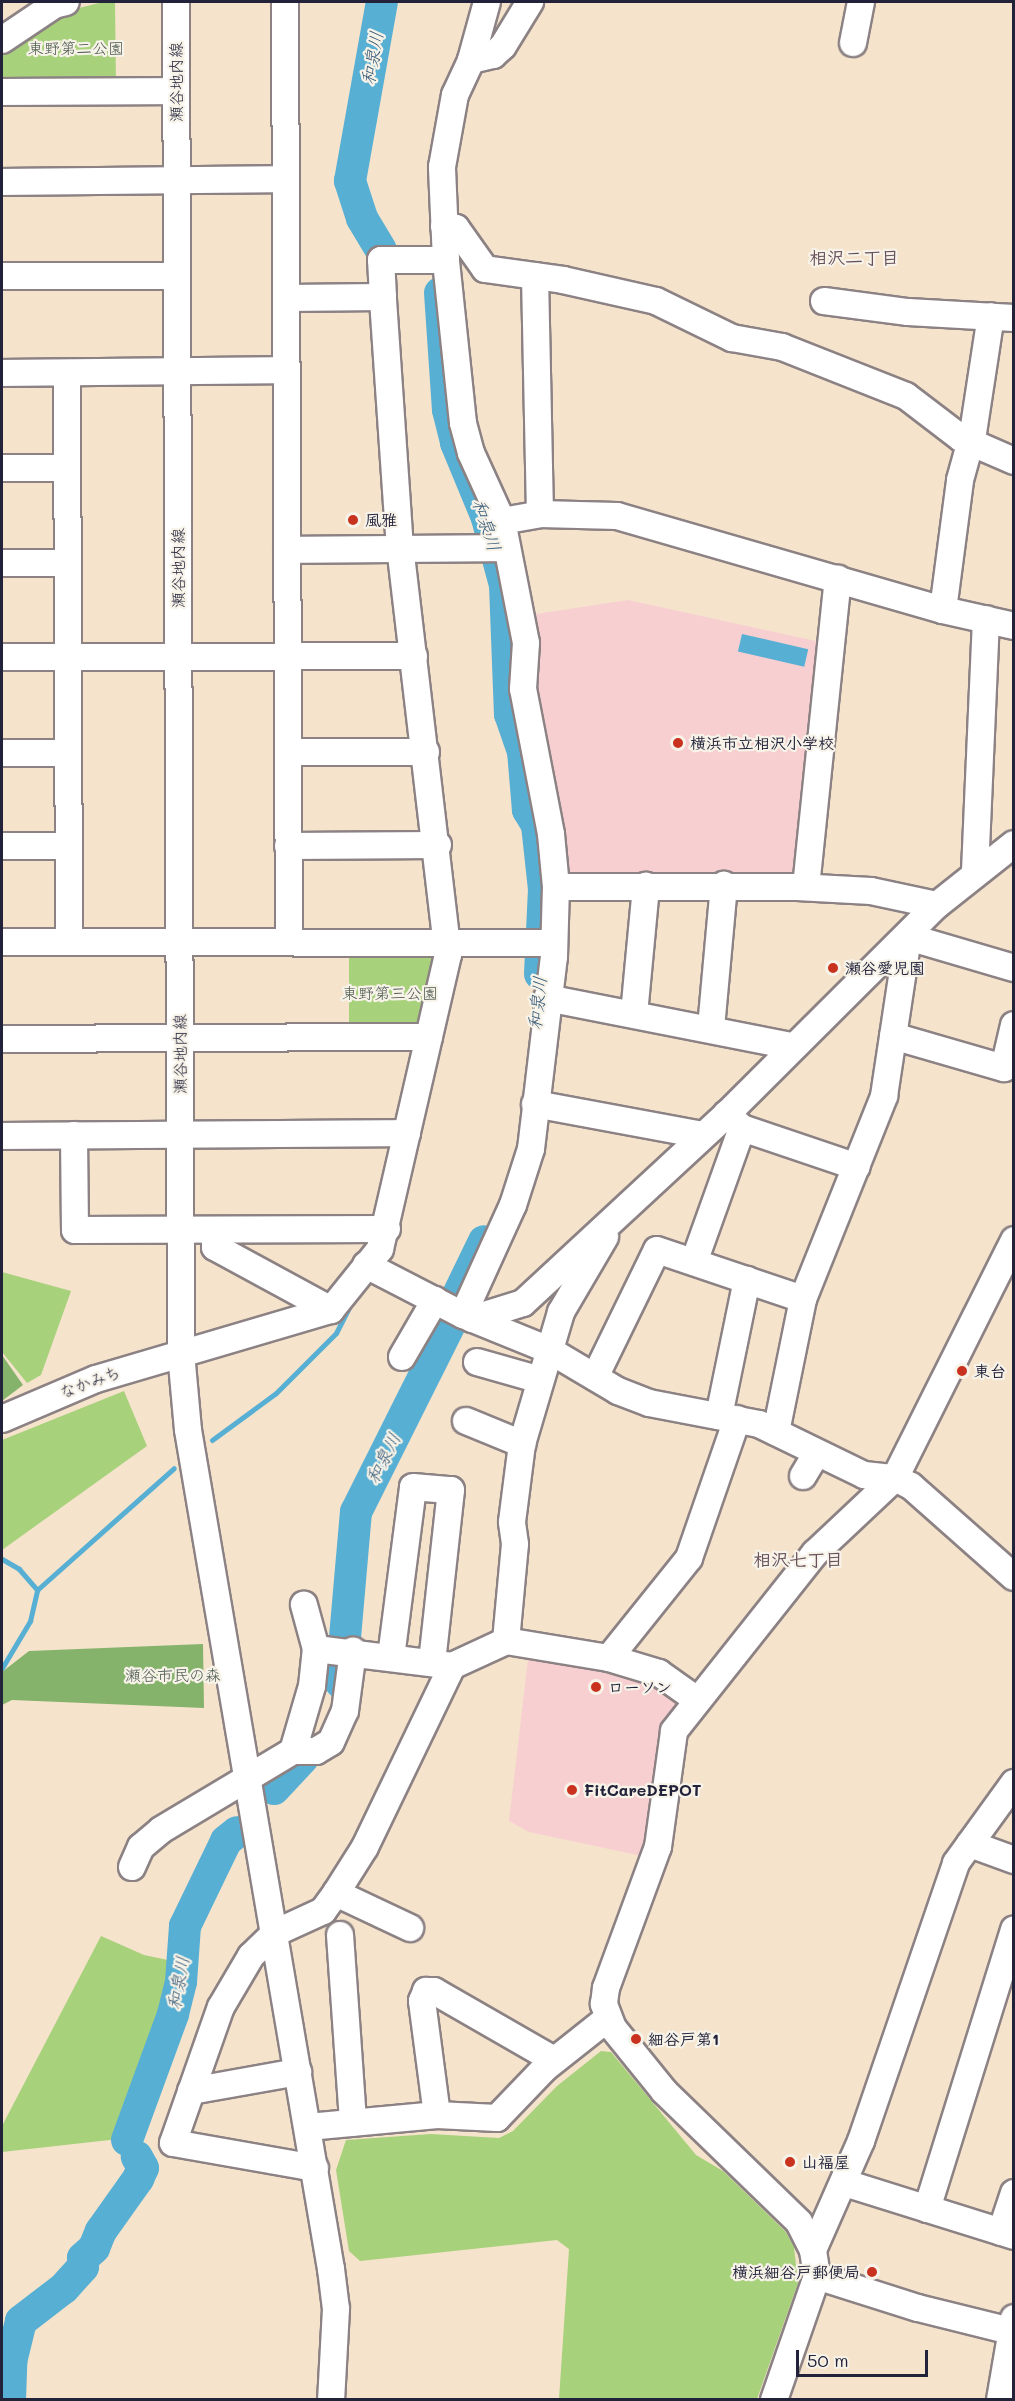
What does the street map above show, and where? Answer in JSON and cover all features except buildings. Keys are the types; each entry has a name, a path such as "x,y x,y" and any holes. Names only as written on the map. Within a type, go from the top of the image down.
{"street":[{"path":"2,40 54,5 66,2"},
{"name":"瀬谷地内線","path":"176,2 181,1353 188,1430 315,2168 336,2309 331,2400"},
{"path":"285,2 289,941"},
{"path":"402,1357 455,1310 524,1175 547,998 546,944 556,887 551,834 523,689 526,643 497,548 502,521 471,453 463,423 446,260 442,167 455,95 471,60 487,2"},
{"path":"471,60 492,55 503,46 530,2"},
{"path":"853,43 861,2"},
{"path":"2,92 176,91"},
{"path":"2,182 285,179"},
{"path":"444,226 456,228 485,269 535,276 656,302 732,338 783,347 906,396 969,441 1014,461"},
{"path":"215,1230 215,1248 331,1310 380,1249 387,1229 448,955 448,940 400,549 381,260 446,260"},
{"path":"2,276 177,276"},
{"path":"535,276 540,514"},
{"path":"286,298 383,297"},
{"path":"824,301 908,312 1002,317 960,480 943,610"},
{"path":"2,373 286,370"},
{"path":"67,373 69,942"},
{"path":"2,468 67,468"},
{"path":"502,521 540,514 617,516 943,610 1014,626"},
{"path":"287,550 497,548"},
{"path":"2,563 68,563"},
{"path":"806,887 838,579"},
{"path":"975,871 986,619"},
{"path":"2,657 414,656"},
{"path":"288,752 426,752"},
{"path":"2,753 68,753"},
{"path":"694,1262 734,1121 792,1046 908,937 937,905 975,871 1014,844"},
{"path":"288,846 438,845"},
{"path":"2,846 68,846"},
{"path":"556,887 723,885 806,887 871,891 937,905"},
{"path":"711,1028 723,885"},
{"path":"634,1014 646,886"},
{"path":"908,937 1014,968"},
{"path":"776,1432 803,1299 884,1096 908,937"},
{"path":"2,942 448,940 546,944"},
{"path":"547,998 711,1028 792,1046"},
{"path":"893,1036 1004,1068 1014,1025"},
{"path":"2,1040 429,1037"},
{"path":"535,1104 702,1135"},
{"path":"455,1310 522,1303 702,1135 734,1121 857,1167"},
{"path":"2,1136 407,1133"},
{"path":"74,1135 75,1230 387,1229"},
{"path":"506,1641 515,1544 512,1522 522,1444 561,1312 621,1212"},
{"path":"774,2400 817,2276 813,2250 799,2222 664,2091 608,2018 604,2004 606,1988 658,1847 674,1731 815,1553 895,1478 1005,1274 1014,1240"},
{"path":"595,1377 657,1250 803,1299"},
{"path":"366,1265 455,1310 549,1350 618,1391 649,1403 728,1417 776,1432 816,1454 864,1475 895,1478 911,1486 1014,1577"},
{"path":"609,1658 689,1558 728,1417 747,1280"},
{"name":"なかみち","path":"2,1419 96,1379 331,1310"},
{"path":"477,1362 540,1380"},
{"path":"466,1421 522,1444"},
{"path":"803,1476 816,1454"},
{"path":"315,2168 173,2143 221,2007 250,1956 275,1933 322,1911 365,1847 442,1664 452,1490 413,1487 391,1657"},
{"path":"293,1751 312,1686 316,1649 304,1605"},
{"path":"316,1649 442,1664 506,1641 609,1658 659,1673 697,1700"},
{"path":"132,1867 141,1847 161,1830 293,1751 316,1751 331,1742 345,1711 348,1651"},
{"path":"813,2250 845,2183 956,1863 1014,1783"},
{"path":"970,1844 1014,1860"},
{"path":"336,1893 410,1928"},
{"path":"927,2209 1009,1957 1014,1929"},
{"path":"340,1935 353,2123"},
{"path":"437,2115 422,2001 426,1991 434,1991 554,2060"},
{"path":"308,2127 437,2115 497,2118 504,2114 554,2060 608,2018"},
{"path":"191,2091 298,2072"},
{"path":"845,2183 1007,2234 1014,2193"},
{"path":"817,2276 918,2308 1012,2324 1000,2400"}],"shaded area":[{"name":"横浜市立相沢小学校","path":"628,600 825,643 799,876 566,875 536,705 536,614"},
{"path":"529,1651 568,1657 647,1682 686,1701 648,1852 642,1856 529,1832 509,1821"}],"green space":[{"name":"東野第二公園","path":"103,2 115,2 116,87 2,88 2,48 55,14"},
{"name":"東野第三公園","path":"349,954 434,954 439,960 422,1034 349,1030"},
{"path":"2,1272 71,1291 41,1375 27,1383 2,1352"},
{"path":"2,1355 23,1385 2,1401"},
{"path":"124,1391 147,1446 2,1550 2,1440"},
{"name":"瀬谷市民の森","path":"203,1644 204,1708 12,1700 2,1705 2,1672 29,1651"},
{"path":"101,1936 144,1955 177,1962 169,2000 119,2139 2,2152 2,2126"},
{"path":"601,2051 611,2052 696,2155 723,2171 786,2232 794,2247 798,2283 757,2399 559,2399 569,2249 557,2240 360,2261 349,2251 336,2170 346,2140 431,2134 499,2138 513,2131 557,2086"}],"water":[{"path":"742,634 808,649 804,667 738,652"}],"waterway":[{"name":"和泉川","path":"381,250 362,218 350,181 382,2"},
{"name":"和泉川","path":"440,293 448,410 456,443 487,518 505,585 510,714 523,751 528,810 537,825 544,889 540,974"},
{"name":"和泉川","path":"341,1683 356,1512 452,1320 456,1299 484,1241"},
{"path":"212,1440 276,1393 336,1333 349,1308"},
{"path":"2,1668 30,1621 37,1590 174,1468"},
{"path":"2,1559 19,1569 37,1590"},
{"name":"和泉川","path":"274,1789 303,1758"},
{"name":"和泉川","path":"127,2140 173,2014 181,1982 185,1926 226,1841 237,1832"},
{"name":"和泉川","path":"10,2400 11,2362 21,2321 64,2288 83,2267 83,2258 94,2248 101,2231 138,2179 143,2168 137,2157"}],"place":[{"name":"風雅","path":"353,520"},
{"name":"横浜市立相沢小学校","path":"678,743"},
{"name":"瀬谷愛児園","path":"833,968"},
{"name":"東台","path":"962,1371"},
{"name":"ローソン","path":"596,1687"},
{"name":"FitCareDEPOT","path":"572,1790"},
{"name":"細谷戸第1","path":"636,2039"},
{"name":"山福屋","path":"790,2162"},
{"name":"横浜細谷戸郵便局","path":"872,2272"}],"district":[{"name":"相沢二丁目","path":"854,257"},
{"name":"相沢七丁目","path":"798,1559"}]}
